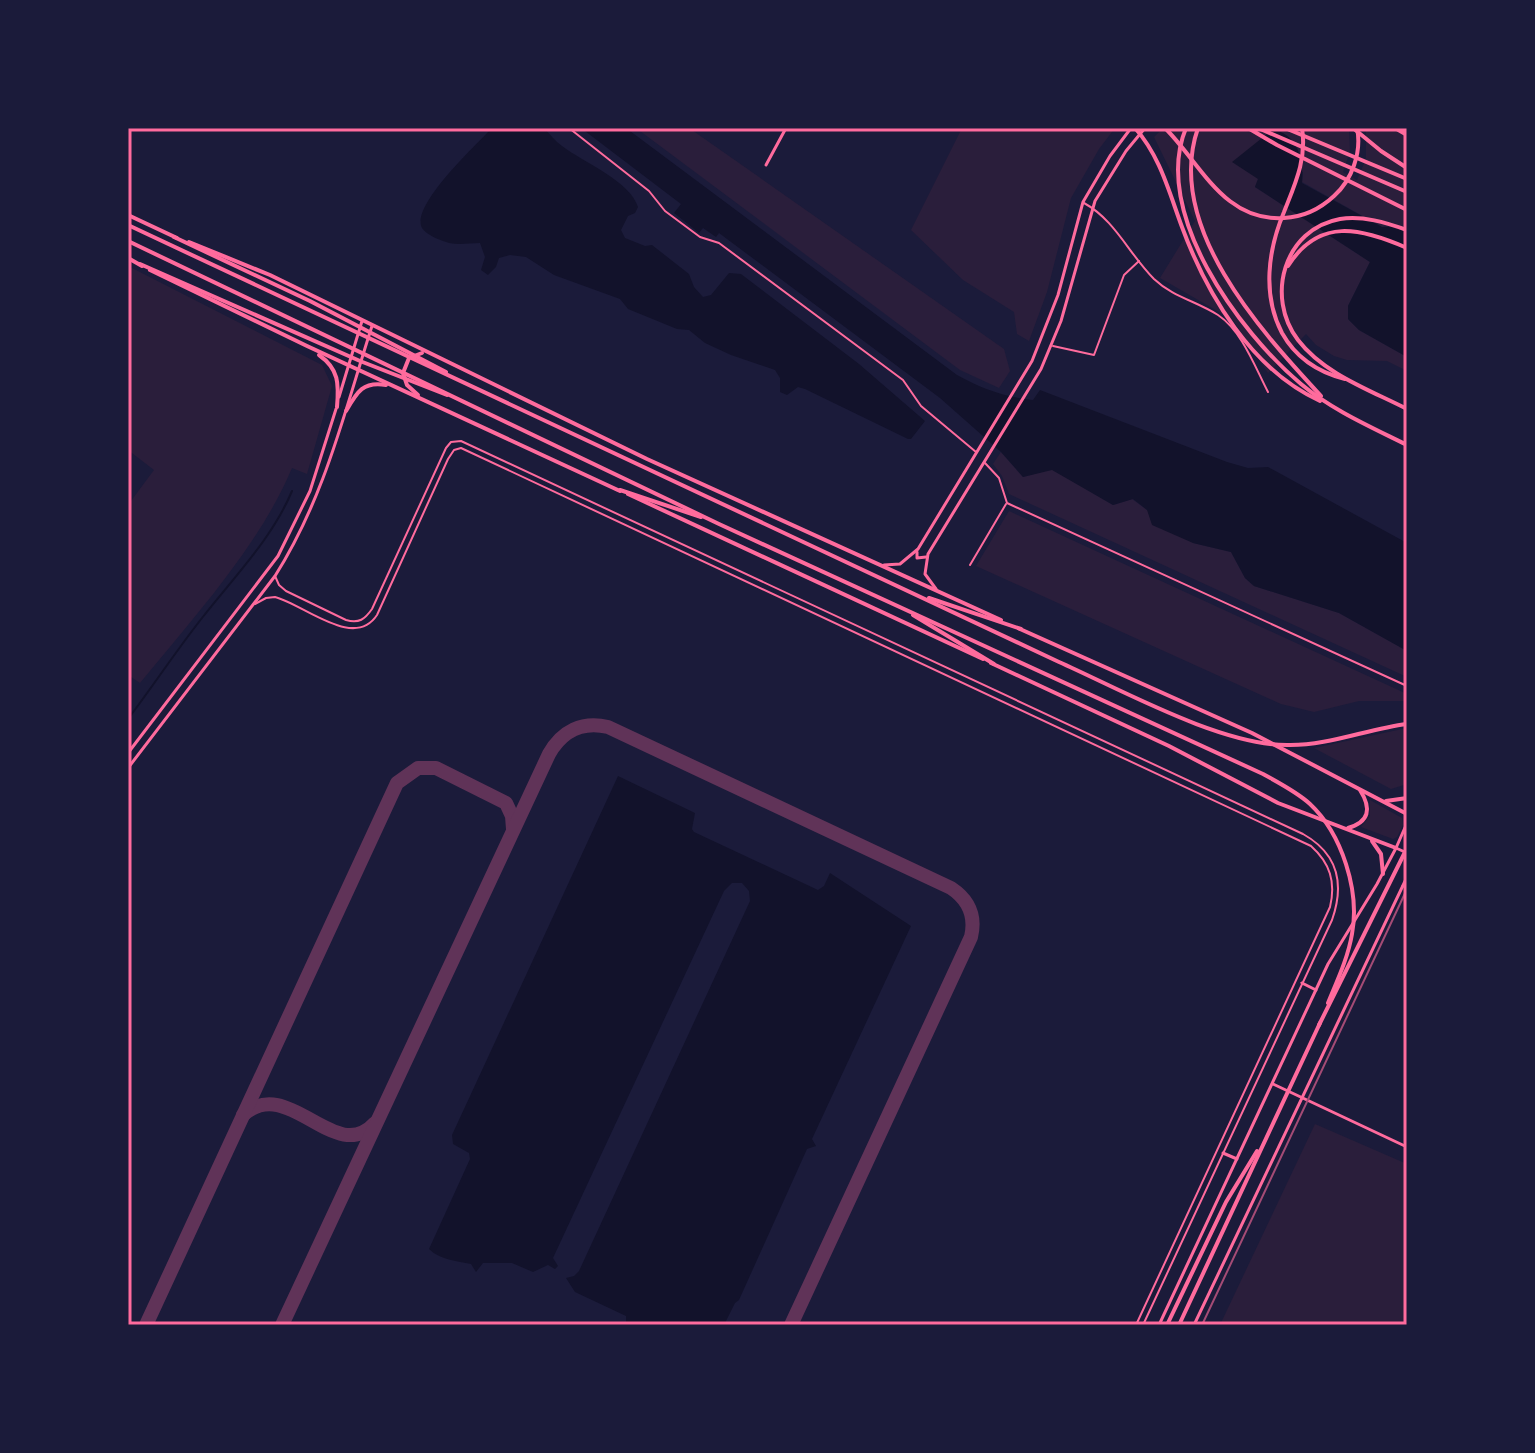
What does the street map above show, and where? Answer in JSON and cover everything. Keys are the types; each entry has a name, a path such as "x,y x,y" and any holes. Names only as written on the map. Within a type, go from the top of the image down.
{"main road":[{"path":"1133,128 1161,171 1188,242 1214,294 1246,341 1287,382 1407,445"},
{"path":"1165,128 1226,199 1238,208 1265,217 1291,217 1322,206 1345,183 1358,147 1355,128"},
{"path":"1186,128 1181,141 1178,171 1182,201 1194,237 1218,286 1268,353 1292,377 1333,407"},
{"path":"1198,128 1191,164 1192,179 1198,211 1212,249 1233,290 1255,322 1333,407"},
{"path":"1248,128 1407,210"},
{"path":"1258,128 1407,192"},
{"path":"1285,128 1407,179"},
{"path":"1302,128 1304,149 1301,167 1276,234 1269,278 1272,308 1294,350 1308,364 1322,372 1353,381"},
{"path":"1355,128 1407,168"},
{"path":"1395,128 1407,135"},
{"path":"128,215 275,284 483,393"},
{"path":"1407,230 1360,219 1334,221 1306,235 1293,250 1284,271 1280,295 1293,333 1313,357 1407,409"},
{"path":"128,225 1059,662 1233,737 1288,745 1324,742 1407,724"},
{"path":"1284,271 1306,244 1331,232 1363,233 1407,248"},
{"path":"174,237 244,263 647,459 1252,733 1407,814"},
{"path":"128,241 719,524 1263,774 1304,799 1317,811 1337,842 1350,883 1354,910 1352,937 1319,1025"},
{"path":"128,258 307,346 1169,746 1278,803 1396,848"},
{"path":"140,264 360,361 477,407"},
{"path":"307,346 323,357 335,371 338,381 337,407"},
{"path":"429,353 412,356 406,362 403,373 407,385 433,404"},
{"path":"346,411 360,389 369,384 405,390"},
{"path":"620,490 719,524"},
{"path":"905,589 1021,629"},
{"path":"898,606 994,664"},
{"path":"1345,829 1357,825 1367,816 1368,806 1359,788"},
{"path":"1379,799 1391,801 1407,798"},
{"path":"1367,837 1380,851 1383,874"},
{"path":"1179,1325 1319,1025 1407,850"},
{"path":"1167,1325 1233,1188 1267,1135"}],"street":[{"path":"569,128 649,191 665,211 700,237 719,243 903,380 921,406 977,453"},
{"path":"766,165 786,128"},
{"path":"865,560 895,565 908,560 918,549 1040,347 1053,313 1083,202 1110,156 1133,128"},
{"path":"949,598 933,587 926,577 924,569 928,554 1033,383 1052,345 1069,297 1093,208 1104,184 1145,128"},
{"path":"1083,202 1108,220 1139,261 1168,290 1222,317 1249,354 1268,392"},
{"path":"1052,345 1094,355 1124,275 1139,261"},
{"path":"128,753 278,556 310,491 362,321"},
{"path":"128,768 254,605 297,542 316,501 372,325"},
{"path":"275,576 286,591 346,620 363,620 372,609 446,448 451,442 461,441 1303,834 1324,849 1336,868 1339,888 1336,909 1143,1325"},
{"path":"254,605 262,599 275,597 344,628 358,630 368,626 377,615 450,455 461,448 1301,840 1320,855 1331,873 1333,895 1328,914 1136,1325"},
{"path":"984,463 999,478 1007,503 1407,686"},
{"path":"970,565 1007,503"},
{"path":"918,549 916,556 919,559 928,554"},
{"path":"1159,1325 1316,990 1341,941 1383,874 1407,823"},
{"path":"1396,848 1407,850"},
{"path":"1194,1325 1406,882"},
{"path":"1302,983 1316,990"},
{"path":"1273,1084 1407,1147"},
{"path":"1223,1153 1237,1159"}],"shaded area":[{"path":"492,128 544,128 559,144 616,180 633,198 638,207 635,213 628,216 621,230 625,238 645,246 652,245 689,274 694,287 703,297 711,295 729,273 741,274 859,364 925,421 908,439 805,389 798,387 787,395 780,392 780,378 775,370 705,343 689,330 677,329 628,309 620,299 554,275 526,257 510,255 499,258 488,275 481,270 485,257 480,243 453,244 438,239 424,231 421,218 435,191"},
{"path":"581,128 626,128 966,380 994,392 1023,399 1033,400 1040,390 1227,462 1248,468 1268,467 1407,543 1407,651 1339,613 1254,586 1245,578 1231,552 1193,543 1152,525 1147,510 1133,499 1113,505 1052,470 1023,477 1001,452 940,398 719,233 716,237 703,228 699,233 674,213 681,204"},
{"path":"636,128 689,128 1004,349 1010,371 999,388 960,370"},
{"path":"962,128 1115,128 1071,198 1047,292 1029,341 1017,334 1014,312 963,280 911,230"},
{"path":"1163,128 1349,128 1350,151 1343,172 1357,180 1366,159 1366,128 1407,128 1407,226 1382,227 1302,182 1303,172 1258,179 1255,187 1370,262 1348,306 1348,319 1359,330 1407,357 1407,371 1387,361 1347,360 1334,356 1316,345 1306,334 1268,373 1233,320 1160,278 1195,221 1154,137"},
{"path":"1272,130 1288,136 1298,149 1302,183 1382,227 1407,226 1407,357 1359,330 1348,319 1348,306 1370,262 1255,187 1258,179 1232,162"},
{"path":"128,266 322,365 332,386 307,474 292,468 244,553 140,683 128,675 128,505 154,470 128,450"},
{"path":"1001,452 1023,477 1052,469 1113,505 1132,499 1193,543 1231,552 1245,578 1254,586 1339,613 1407,651 1407,677 1009,494 993,464"},
{"path":"1009,511 1407,694 1407,701 1359,701 1314,712 1281,704 976,566"},
{"path":"1407,728 1407,784 1391,789 1314,748"},
{"path":"618,776 695,813 694,832 818,890 824,886 830,873 911,926 812,1139 816,1146 807,1149 739,1300 724,1325 646,1325 637,1322 632,1325 626,1322 626,1316 575,1292 566,1278 579,1271 750,901 749,891 742,883 732,883 724,891 553,1258 558,1266 555,1269 548,1265 533,1272 512,1263 483,1263 476,1272 471,1264 443,1258 429,1249 470,1159 469,1153 453,1144 452,1135"},
{"path":"1370,800 1402,818 1403,825 1397,837 1393,839 1361,827 1370,816"},
{"path":"1315,1124 1407,1164 1407,1325 1220,1325"}],"waterway":[{"path":"128,719 192,630 263,542 292,491"}],"taxiway":[{"path":"282,1325 549,754 567,734 590,725 608,727 951,888 970,909 973,922 971,937 791,1325"},
{"path":"146,1325 397,783 418,768 436,768 506,803 512,816 513,829"},
{"path":"243,1115 260,1105 277,1105 344,1135 360,1134 375,1123"}],"railway":[{"path":"1202,1325 1407,889"}]}
